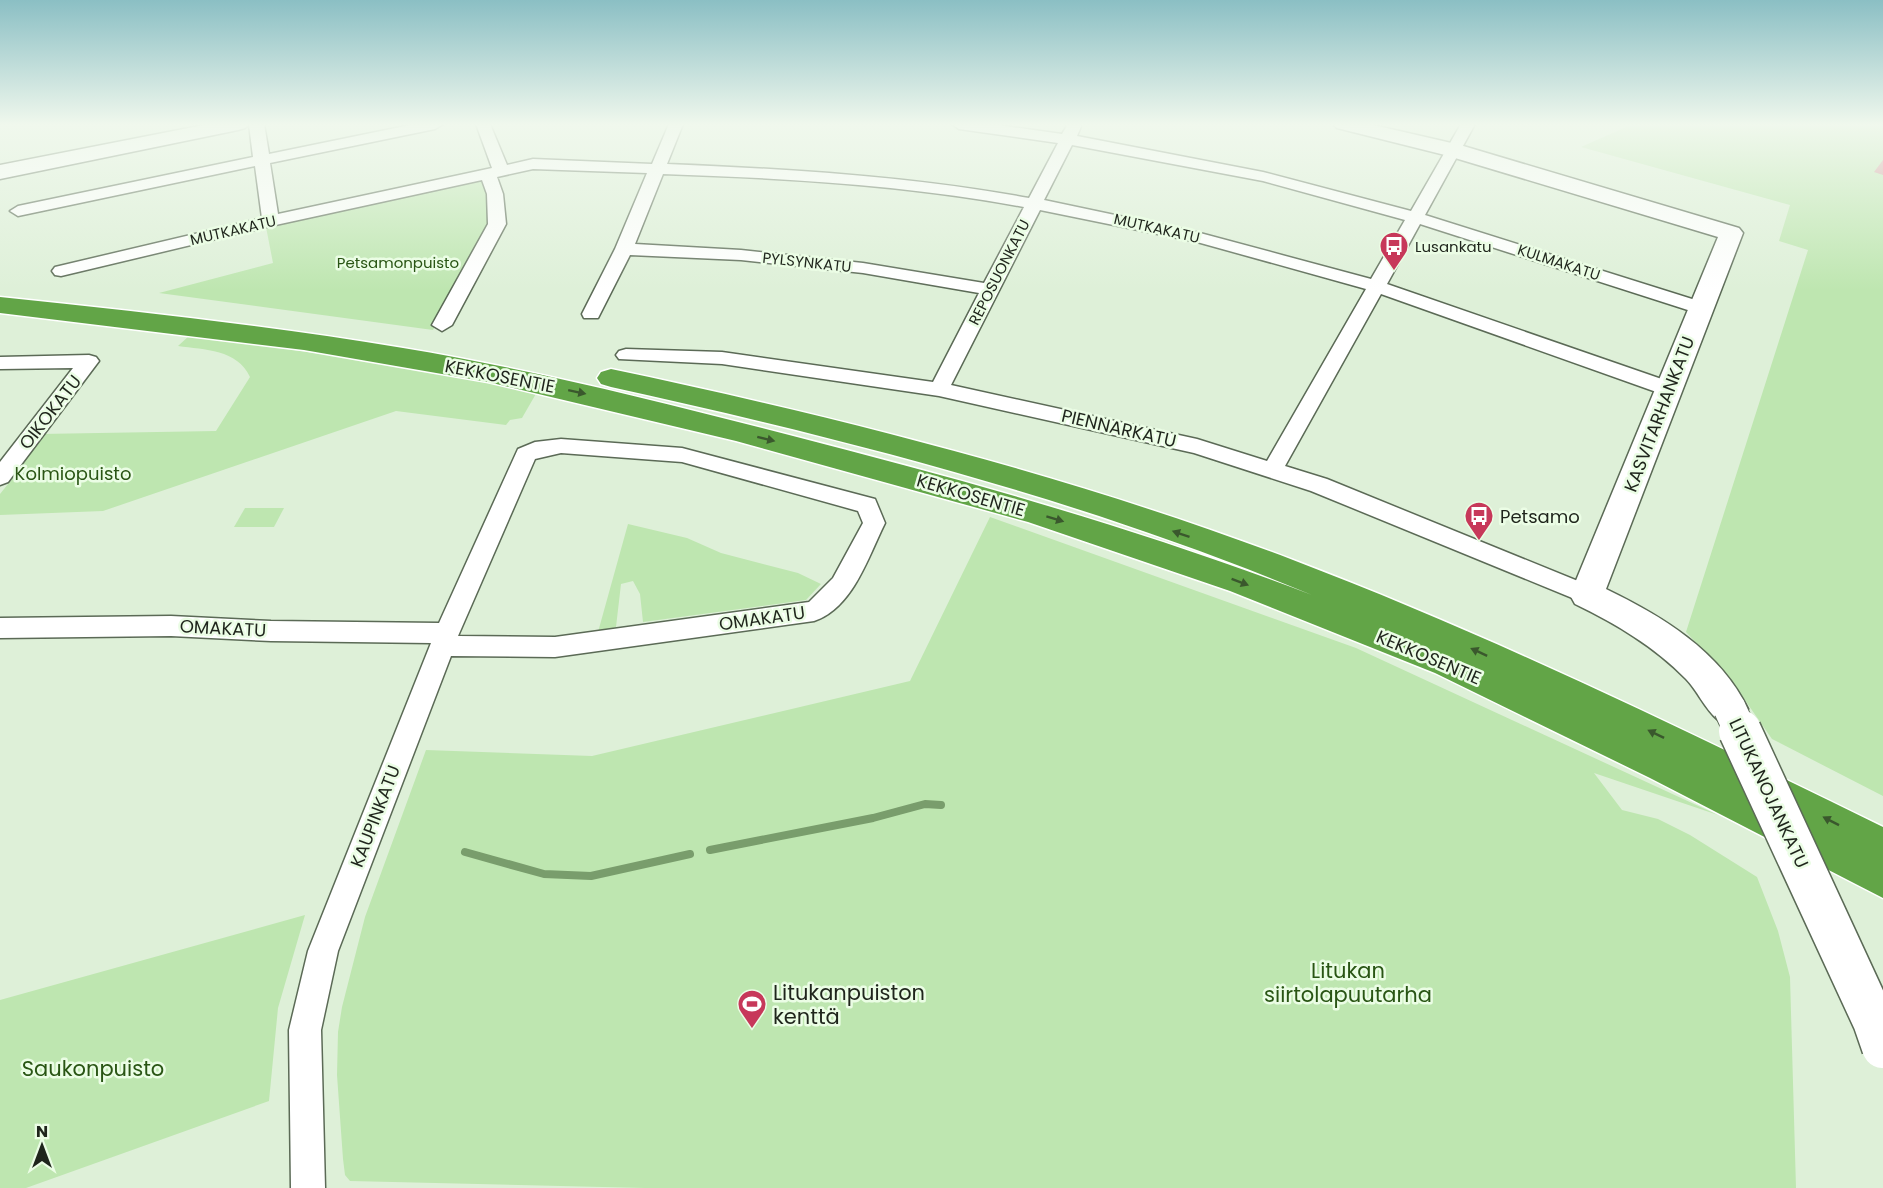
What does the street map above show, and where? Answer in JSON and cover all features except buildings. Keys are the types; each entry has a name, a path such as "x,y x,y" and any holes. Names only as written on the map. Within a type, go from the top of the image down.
{"highway":[{"name":"KEKKOSENTIE","path":"0,287 172,305 323,326 538,363 745,408 890,444 971,468 1165,528 1304,578 1449,638 1629,721 1883,847"},
{"name":"KEKKOSENTIE","path":"0,305 253,334 501,375 587,394 967,492 1085,528 1230,578 1404,645 1496,686 1707,788 1883,879"}],"street":[{"path":"18,211 165,179"},
{"path":"264,179 271,221"},
{"name":"MUTKAKATU","path":"60,271 456,179"},
{"path":"442,325 497,224 494,179"},
{"path":"591,314 624,249 653,179"},
{"name":"MUTKAKATU","path":"862,179 1034,203 1200,238 1376,286 1669,389"},
{"name":"REPOSUONKATU","path":"939,389 1046,179"},
{"name":"KULMAKATU","path":"1274,179 1416,217 1701,308"},
{"path":"1273,469 1438,179"},
{"name":"KASVITARHANKATU","path":"1549,179 1736,236 1701,308 1587,596"},
{"name":"PYLSYNKATU","path":"624,249 741,255 863,268 990,289"},
{"name":"PIENNARKATU","path":"626,355 722,358 939,389 1179,441 1273,469 1394,514 1587,596"},
{"name":"OIKOKATU","path":"0,363 89,361 0,477"},
{"name":"OMAKATU","path":"0,628 171,626 564,646 814,611 823,607 834,596 874,523 867,505 682,455 561,446 535,449 521,462"},
{"name":"KAUPINKATU","path":"308,1188 305,1030 323,951 444,639 521,462"},
{"name":"LITUKANOJANKATU","path":"1587,596 1658,632 1701,670 1730,709 1874,1021 1883,1047"}],"green space":[{"name":"Petsamonpuisto","path":"470,179 486,179 491,208 489,225 433,330 159,293 273,263 266,227"},
{"path":"1698,179 1883,179 1883,796 1772,739 1731,680 1686,632 1808,250 1779,241 1790,205"},
{"name":"Kolmiopuisto","path":"190,335 363,360 537,392 522,418 510,420 506,425 396,411 103,511 0,515 0,494 16,474 14,469 40,434 216,431 250,377 237,361 229,356 209,350 178,346"},
{"path":"245,508 284,508 274,527 234,527"},
{"name":"Litukan siirtolapuutarha","path":"990,517 1356,648 1718,815 1594,773 1622,810 1658,819 1690,835 1757,877 1778,931 1790,977 1796,1188 645,1188 350,1181 345,1175 343,1159 337,1075 338,1032 342,1007 365,917 426,750 592,756 910,681"},
{"path":"628,524 687,538 721,553 798,573 821,584 806,600 643,622 640,594 633,581 621,584 616,627 598,632"},
{"name":"Saukonpuisto","path":"305,915 278,1008 269,1101 26,1188 0,1188 0,1000"}],"waterway":[{"path":"710,850 873,818 925,804 941,805"},
{"path":"465,852 544,874 591,876 690,854"}],"place":[{"name":"Lusankatu","path":"1394,272"},
{"name":"Petsamo","path":"1479,542"},
{"name":"Litukanpuiston kenttä","path":"752,1030"}]}
